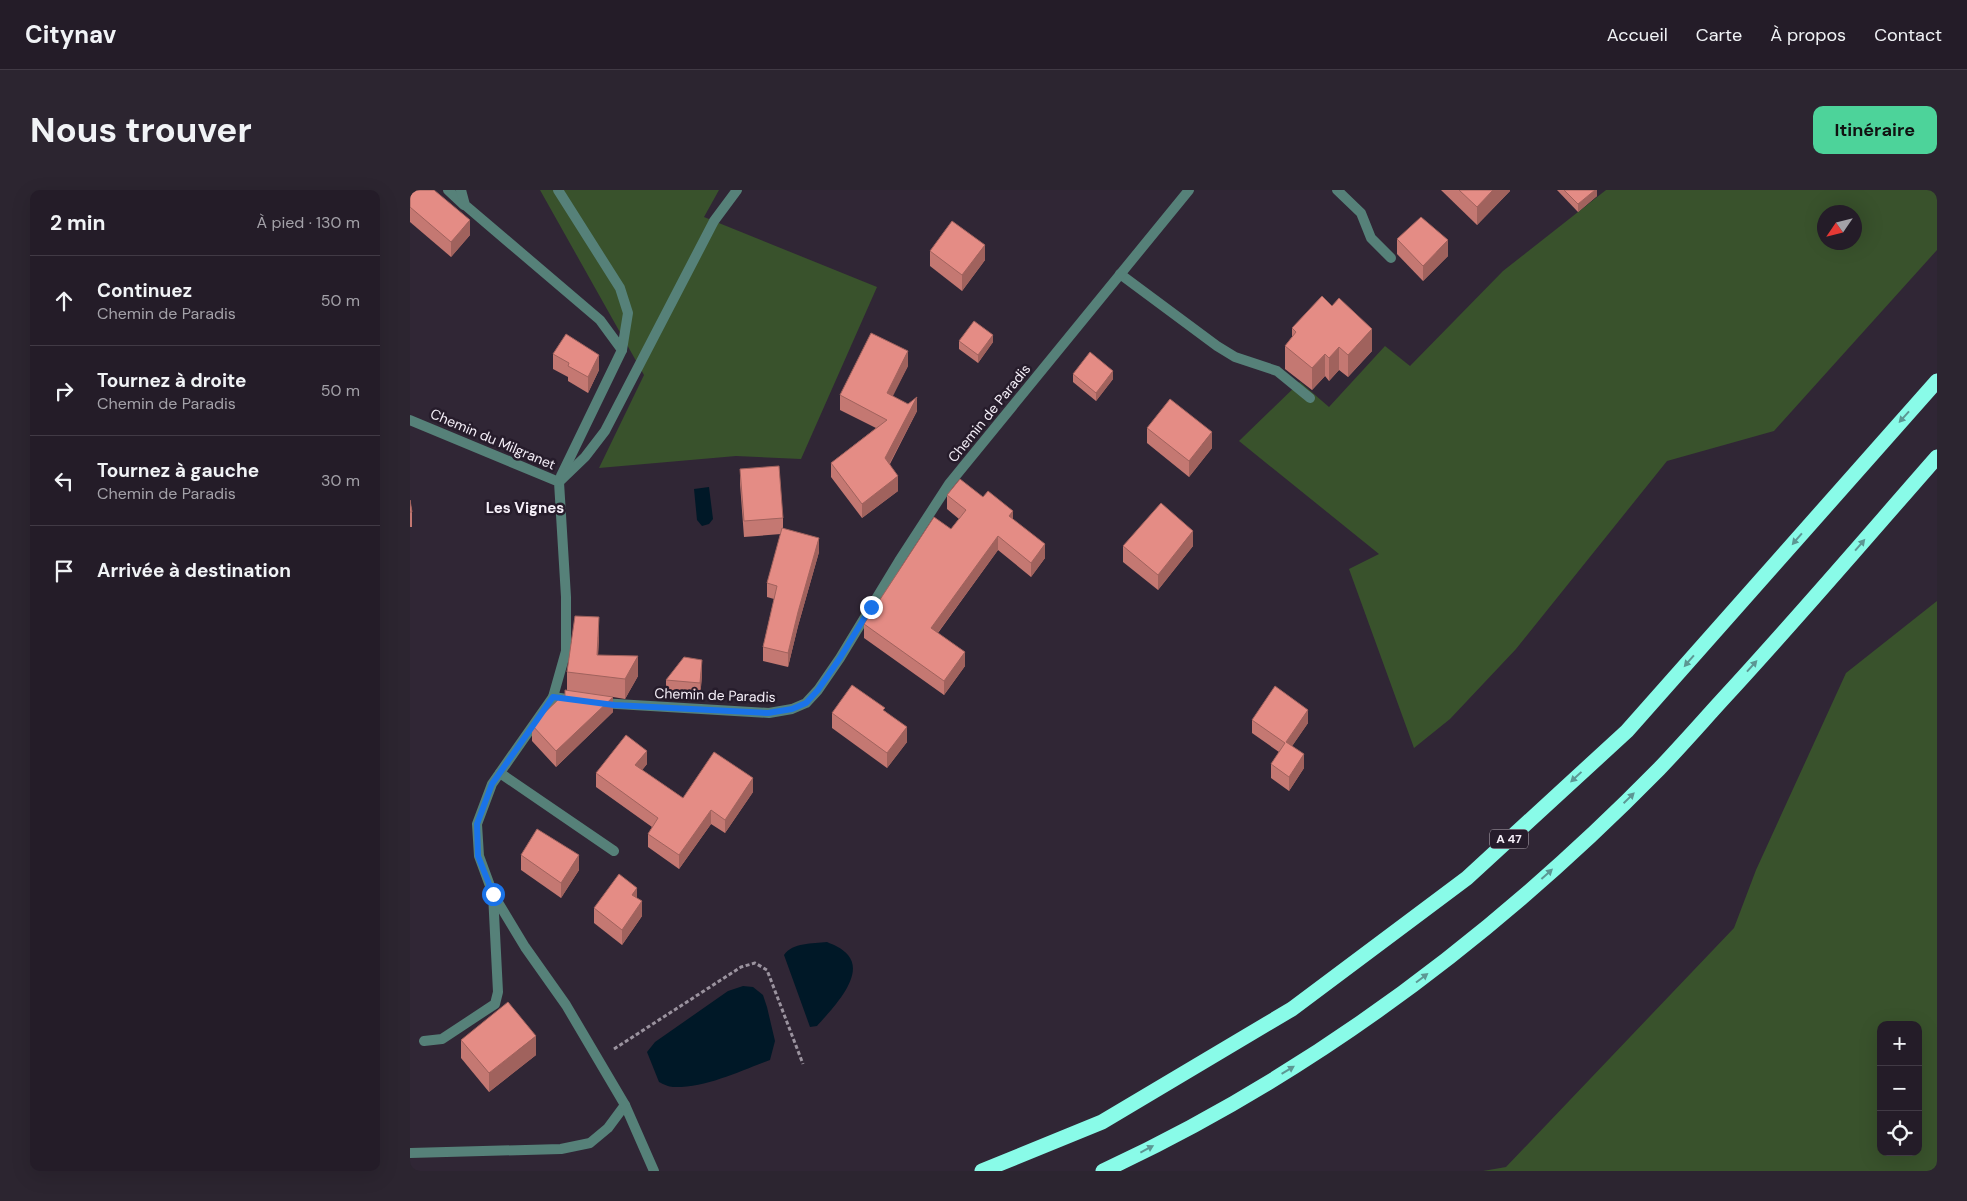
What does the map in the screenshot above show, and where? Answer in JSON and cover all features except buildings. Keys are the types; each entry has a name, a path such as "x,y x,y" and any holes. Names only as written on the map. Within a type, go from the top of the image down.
{"highway":[{"name":"A 47","path":"982,1171 1102,1122 1292,1009 1467,878 1627,731 1937,381"},
{"path":"1103,1171 1232,1104 1322,1050 1425,976 1512,906 1594,832 1660,768 1937,458"}],"street":[{"path":"448,190 600,320 622,350"},
{"path":"461,190 465,205"},
{"path":"558,190 620,288 628,313 622,350 559,482"},
{"path":"559,482 585,457 605,431 714,221 737,190"},
{"name":"Chemin de Paradis","path":"553,697 614,705 768,713 792,709 806,703 818,690 840,658 898,561 949,484 1189,190"},
{"path":"1337,190 1361,213 1370,238 1391,258"},
{"path":"1120,274 1217,346 1235,357 1277,371 1310,398"},
{"name":"Chemin du Milgranet","path":"410,420 559,482 566,598 566,652 553,697"},
{"path":"553,697 492,784 477,824 478,856 493,894 525,947 566,1005 599,1059 625,1106 654,1171"},
{"path":"500,773 614,850"},
{"path":"424,1041 442,1039 495,1004 498,992 493,894"},
{"path":"410,1153 561,1149 590,1143 608,1128 625,1106"}],"path":[{"path":"599,1059 741,967 755,962 767,970 803,1064"}],"green space":[{"path":"540,190 719,190 704,217 877,287 801,459 736,456 599,468 644,375"},
{"path":"1606,190 1937,190 1937,250 1774,431 1667,461 1516,649 1450,719 1414,748 1349,569 1379,554 1239,441 1300,382 1329,407 1385,346 1410,366 1503,271"},
{"path":"1937,601 1937,1171 1483,1171 1506,1167 1734,928 1756,870 1846,673"}],"water":[{"path":"709,487 713,519 709,524 702,526 697,520 694,489"},
{"path":"827,942 848,955 852,963 853,973 850,983 837,1002 817,1026 810,1027 784,955 792,948 798,946"},
{"path":"743,986 753,987 763,995 775,1041 770,1060 723,1078 698,1085 673,1087 659,1082 647,1052 655,1042 728,991"}],"district":[{"name":"Les Vignes","path":"525,508"}],"route":[{"path":"493,894 478,856 477,824 492,784 553,697 614,705 768,713 792,709 806,703 818,690 871,607"}]}
